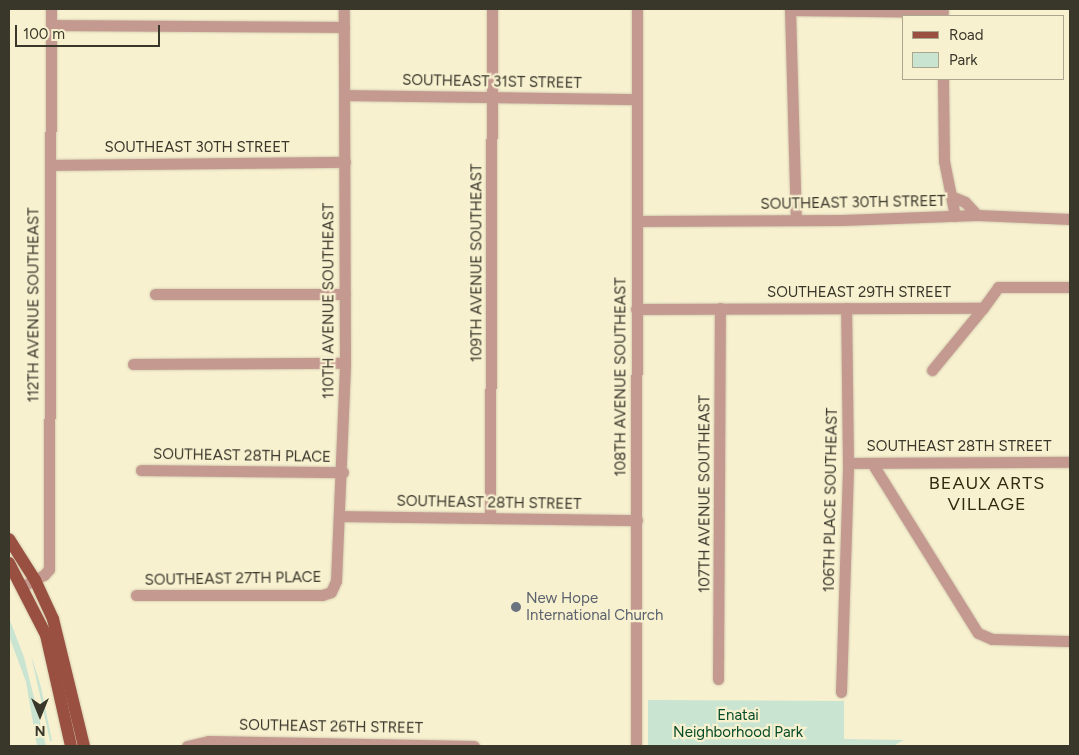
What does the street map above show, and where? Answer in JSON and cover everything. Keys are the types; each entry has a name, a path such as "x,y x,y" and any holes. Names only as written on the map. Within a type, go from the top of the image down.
{"main road":[{"path":"9,539 35,580 53,619 64,656 84,746"},
{"path":"9,562 23,586 46,635 71,746"}],"street":[{"name":"112TH AVENUE SOUTHEAST","path":"23,586 35,580 48,569 51,9"},
{"name":"110TH AVENUE SOUTHEAST","path":"331,592 336,581 336,525 340,516 343,472 346,95 344,9"},
{"name":"109TH AVENUE SOUTHEAST","path":"490,518 492,9"},
{"name":"108TH AVENUE SOUTHEAST","path":"636,746 637,9"},
{"path":"796,220 790,9 943,12"},
{"path":"51,25 344,27"},
{"path":"943,80 944,161 955,216"},
{"name":"SOUTHEAST 31ST STREET","path":"346,95 637,99"},
{"name":"SOUTHEAST 30TH STREET","path":"50,164 345,162"},
{"path":"951,196 965,202 976,215"},
{"name":"SOUTHEAST 30TH STREET","path":"637,221 796,220 976,215 1070,220"},
{"path":"932,370 998,287 1070,287"},
{"path":"155,294 345,294"},
{"name":"107TH AVENUE SOUTHEAST","path":"718,679 720,308"},
{"name":"106TH PLACE SOUTHEAST","path":"841,692 848,463 846,308"},
{"name":"SOUTHEAST 29TH STREET","path":"636,309 983,308"},
{"path":"133,364 345,363"},
{"name":"SOUTHEAST 28TH STREET","path":"848,463 1070,462"},
{"path":"872,463 978,633 992,639 1070,641"},
{"name":"SOUTHEAST 28TH PLACE","path":"141,470 343,472"},
{"name":"SOUTHEAST 28TH STREET","path":"340,516 637,520"},
{"name":"SOUTHEAST 27TH PLACE","path":"136,595 322,595 331,592"},
{"name":"SOUTHEAST 26TH STREET","path":"188,746 208,741 474,746"}],"green space":[{"path":"9,618 24,657 46,746 37,746 26,682 9,636"},
{"path":"31,655 41,687 52,741 50,741"},
{"name":"Enatai Neighborhood Park","path":"648,700 844,701 844,739 904,740 893,746 648,746"}],"place":[{"name":"New Hope International Church","path":"516,607"}],"district":[{"name":"BEAUX ARTS VILLAGE","path":"987,494"}]}
